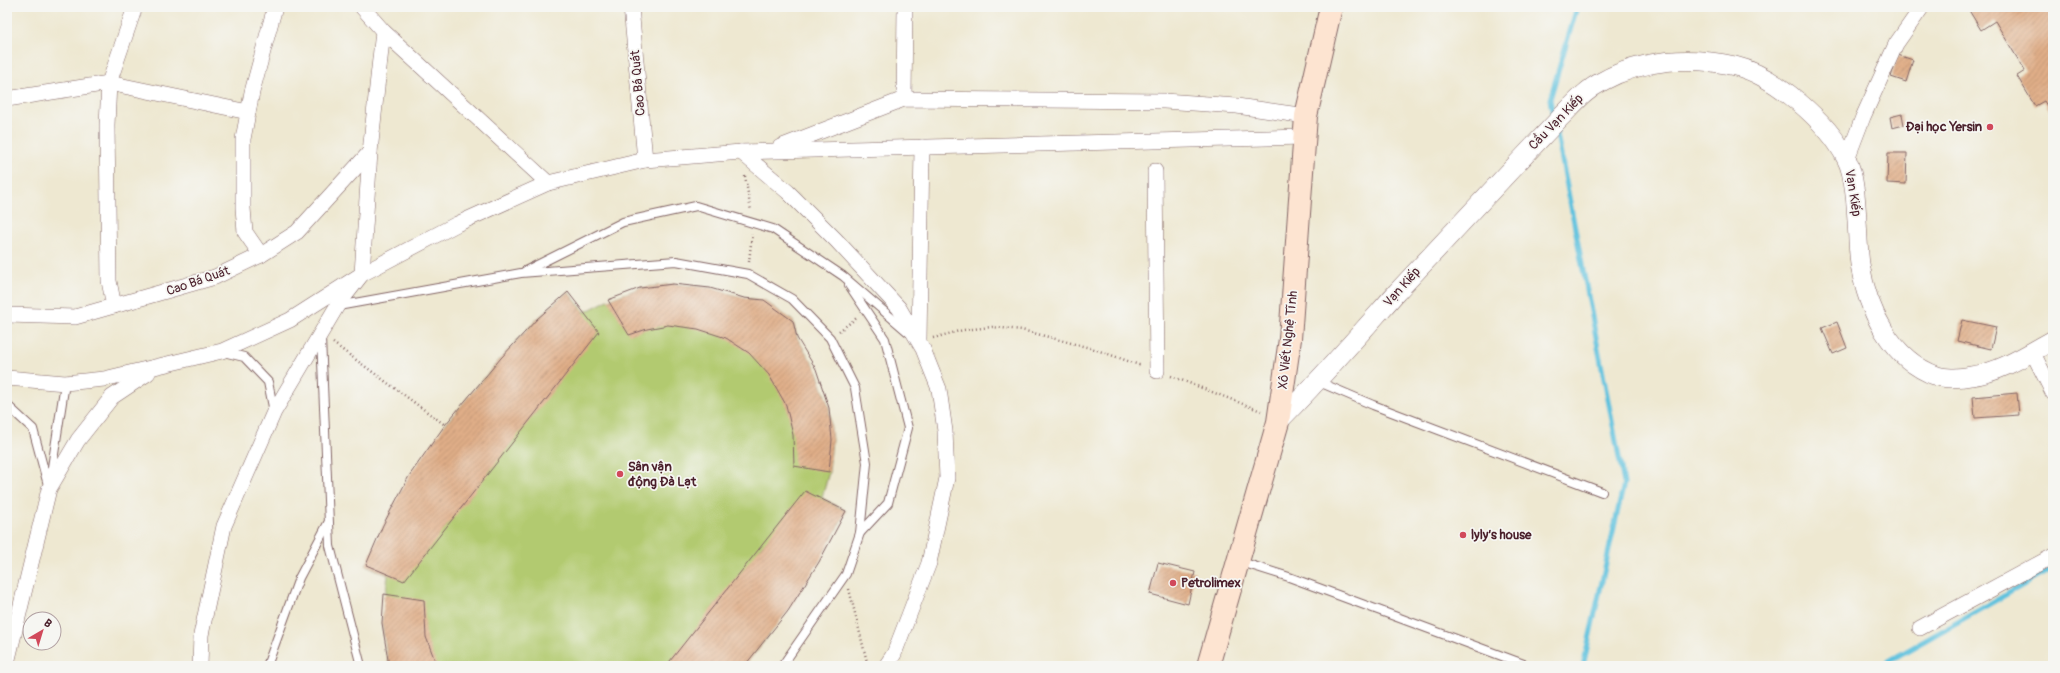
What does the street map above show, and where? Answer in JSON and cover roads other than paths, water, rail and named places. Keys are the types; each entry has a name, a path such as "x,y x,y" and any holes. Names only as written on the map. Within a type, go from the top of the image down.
{"main road":[{"name":"Xô Viết Nghệ Tĩnh","path":"1208,666 1278,422 1290,339 1303,137 1306,116 1331,7"}],"street":[{"path":"114,306 108,281 107,125 109,83 135,7"},
{"path":"261,256 245,232 243,208 243,139 248,112 275,7"},
{"path":"362,7 383,31 548,183"},
{"name":"Cao Bá Quát","path":"631,7 645,160"},
{"path":"904,99 905,7"},
{"path":"1847,159 1863,117 1896,44 1922,7"},
{"path":"200,666 201,635 224,526 274,412 337,306 362,274 370,152 383,31"},
{"name":"Vạn Kiếp","path":"1586,91 1624,71 1656,62 1678,60 1717,62 1743,68 1771,81 1802,104 1847,159 1852,179 1861,266 1868,296 1878,322 1899,351 1914,364 1940,377 1973,376 2004,366 2053,340"},
{"path":"7,99 109,83 248,112"},
{"name":"Cầu Vạn Kiếp","path":"1527,153 1586,91"},
{"path":"770,151 904,99 1164,101 1237,106 1306,116"},
{"path":"7,378 65,383 104,379 156,368 222,351 290,320 362,274 456,224 548,183 645,160 741,152 1303,137"},
{"path":"919,341 922,147"},
{"name":"Cao Bá Quát","path":"7,315 75,317 216,277 261,256 297,232 370,152"},
{"path":"741,152 788,192 857,262 899,308 919,341 939,389 945,431 947,478 929,563 894,654 886,666"},
{"name":"Vạn Kiếp","path":"1278,422 1319,382 1398,292 1527,153"},
{"path":"1155,171 1157,371"},
{"path":"2032,351 2053,393"},
{"path":"7,663 49,489 78,440 112,397 156,368"},
{"path":"1920,628 2050,561"}],"lane":[{"path":"520,273 623,222 696,206 773,229 843,276 919,341"},
{"path":"337,306 520,273 676,260 748,274 792,299 830,338 855,388 867,463 860,533 846,574 782,666"},
{"path":"843,276 885,339 908,428 888,503 860,533"},
{"path":"320,334 330,546 361,666"},
{"path":"222,351 244,357 268,382 274,412"},
{"path":"1319,382 1373,405 1602,492"},
{"path":"49,489 65,383"},
{"path":"7,405 32,429 49,489"},
{"path":"267,666 299,578 329,522"},
{"path":"1238,560 1289,577 1529,666"}],"waterway":[{"path":"1553,118 1550,99 1577,7"},
{"path":"1556,129 1624,483 1583,666"},
{"path":"1880,666 2053,568"}],"place":[{"name":"Đại học Yersin","path":"1990,127"},
{"name":"Sân vận động Đà Lạt","path":"620,474"},
{"name":"lyly’s house","path":"1463,535"},
{"name":"Petrolimex","path":"1173,583"}]}
